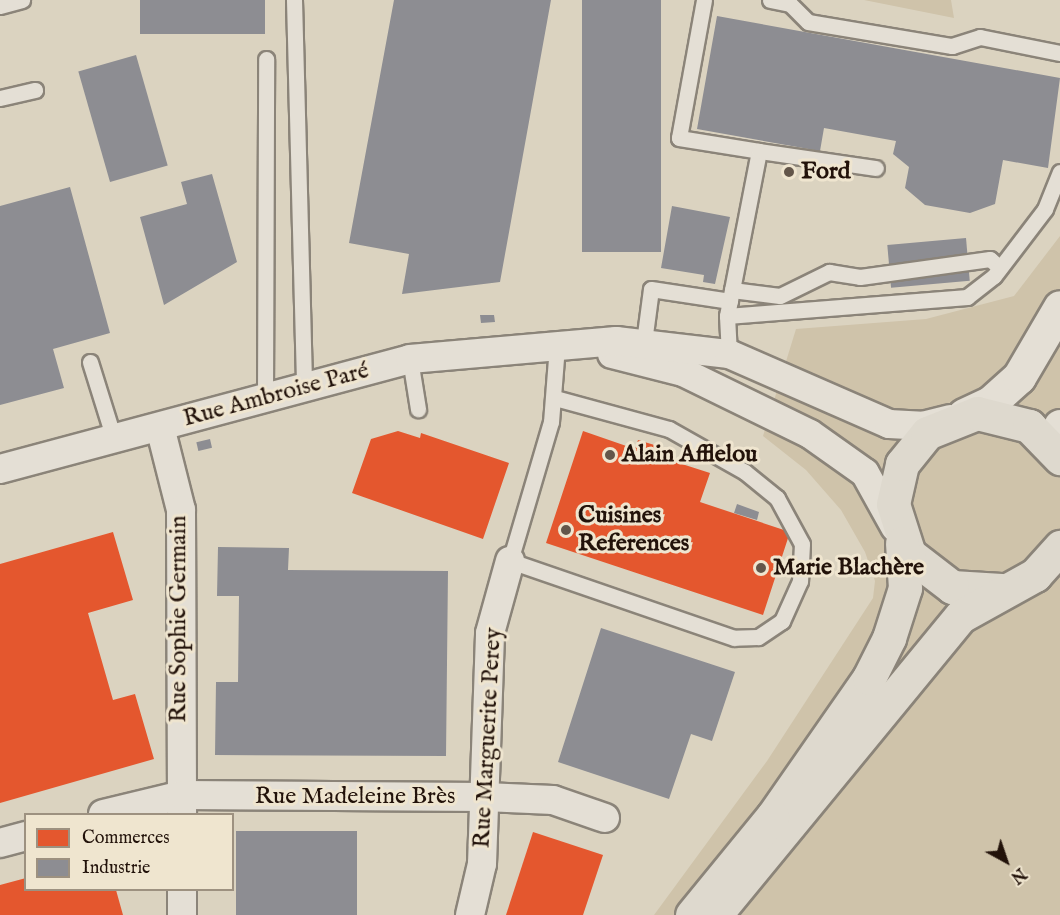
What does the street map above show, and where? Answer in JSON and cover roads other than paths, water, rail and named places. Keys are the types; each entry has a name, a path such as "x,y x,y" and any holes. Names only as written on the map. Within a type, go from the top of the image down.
{"main road":[{"path":"720,908 772,817 889,638 905,588 900,537 893,504 902,464 927,433 957,417 1017,420 1040,434 1060,458"},
{"path":"900,537 918,565 939,581 973,592 1005,589"},
{"path":"720,908 961,616 1043,569 1060,547"},
{"path":"692,915 772,817"}],"street":[{"path":"957,417 990,403 1018,377 1060,307"},
{"name":"Rue Ambroise Paré","path":"0,470 410,359 557,345 644,342 729,354 889,424 922,426 957,417"},
{"name":"Rue Ambroise Paré","path":"557,345 666,366 810,434 865,473 900,537"},
{"path":"1060,426 1060,444"},
{"name":"Rue Sophie Germain","path":"160,427 181,510 182,805"},
{"name":"Rue Marguerite Perey","path":"470,915 481,873 490,633 510,561"},
{"name":"Rue Madeleine Brès","path":"112,813 182,805 485,798 553,800 605,818"},
{"path":"0,843 24,837"},
{"path":"182,891 182,915"}],"lane":[{"path":"0,6 22,0"},
{"path":"294,0 304,387"},
{"path":"704,0 679,138 876,168"},
{"path":"770,0 790,4 808,22 952,46 980,37 1060,53"},
{"path":"265,398 266,59"},
{"path":"0,98 34,90"},
{"path":"729,354 730,302 759,151"},
{"path":"644,342 651,289 730,302 945,302 982,289 1045,209 1060,172"},
{"path":"730,302 780,296 829,272 860,277 990,259 1000,268"},
{"path":"555,398 669,429 745,472 777,498 799,533 800,581 782,621 747,640 510,561 555,398 557,345"},
{"path":"410,359 418,409"},
{"path":"90,363 114,439"}],"place":[{"name":"Ford","path":"789,172"},
{"name":"Alain Afflelou","path":"610,455"},
{"name":"Cuisines References","path":"566,530"},
{"name":"Marie Blachère","path":"761,568"}]}
